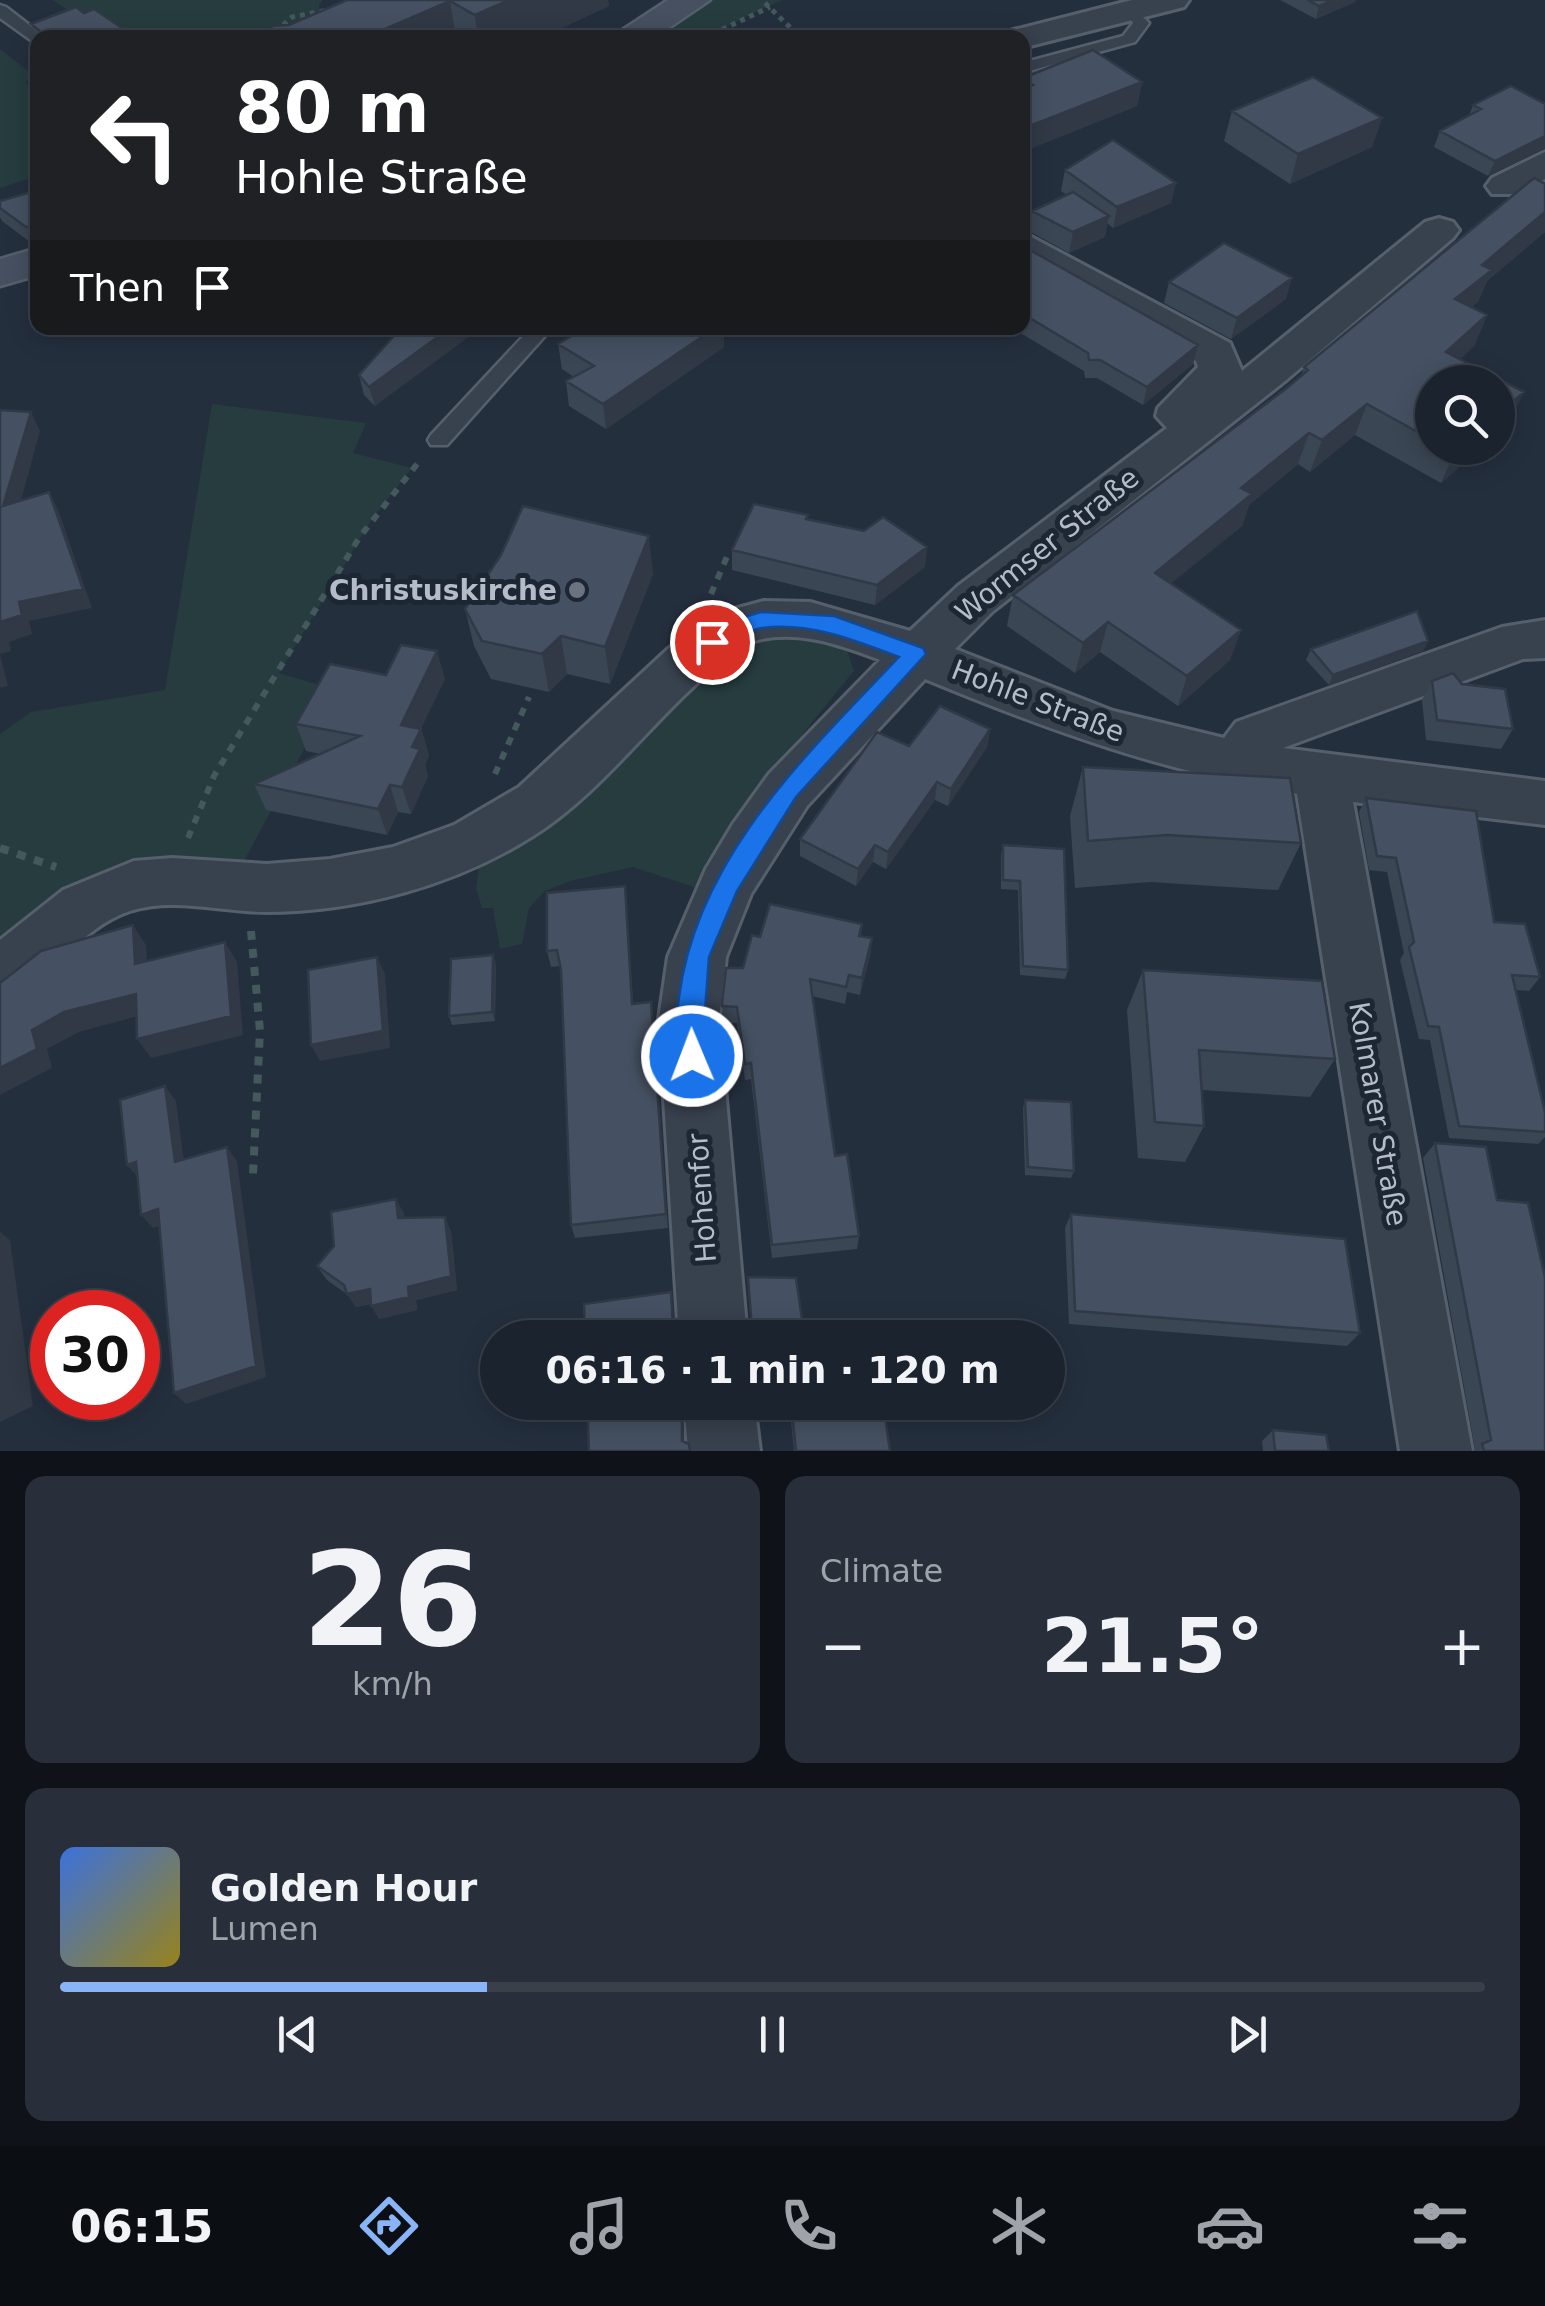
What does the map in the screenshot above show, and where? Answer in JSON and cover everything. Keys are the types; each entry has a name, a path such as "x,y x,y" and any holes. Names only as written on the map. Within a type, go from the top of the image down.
{"main road":[{"path":"642,30 693,0"},
{"path":"0,273 30,264"}],"street":[{"path":"1030,36 1134,13 1172,0"},
{"path":"1518,194 1545,163"},
{"name":"Wormser Straße","path":"915,654 1005,574 1270,371 1439,230"},
{"path":"1030,249 1215,353 1221,370 1180,408 1180,437"},
{"name":"Hohle Straße","path":"0,976 80,907 118,889 176,881 268,888 364,876 432,858 496,829 536,804 643,698 728,630 761,620 834,624 1108,730 1168,747 1320,777 1545,803"},
{"path":"1237,760 1255,736 1537,628"},
{"name":"Hohenfor","path":"713,1320 689,1019 696,957 726,886 788,790 915,654"},
{"name":"Kolmarer Straße","path":"1320,777 1436,1451"},
{"path":"721,1420 724,1451"}],"lane":[{"path":"0,10 30,32"},
{"path":"1030,66 1129,39 1141,24 1134,13"},
{"path":"439,440 536,335"}],"path":[{"path":"720,30 768,5 793,30"},
{"path":"277,30 292,17 337,10"},
{"path":"198,806 213,770 272,685 372,519 439,440"},
{"path":"253,1174 260,1030 250,929 268,888"}],"green space":[{"path":"53,0 323,0 319,5 320,30 98,30"},
{"path":"693,0 782,0 719,30 642,30"},
{"path":"0,49 30,72 30,80 25,82 30,87 30,178 0,188"},
{"path":"212,404 366,423 353,453 412,468 372,519 279,673 336,690 230,887 176,881 0,975 0,734 31,712 165,690"},
{"path":"806,635 846,647 854,671 771,776 697,888 633,867 570,881 545,891 529,908 522,944 500,949 493,908 482,908 476,889 479,864 553,825 632,741 722,655 752,642"}],"building":[{"path":"347,0 509,0 475,15 450,1 383,30 271,30 272,26 289,25"},
{"path":"1308,0 1333,0 1319,6"},
{"path":"76,7 84,13 94,9 125,30 39,30 31,24"},
{"path":"1093,50 1142,82 1030,126 1033,85 1030,75"},
{"path":"1313,77 1382,118 1298,154 1232,111"},
{"path":"1511,86 1545,104 1545,136 1495,161 1440,131 1481,109 1473,105"},
{"path":"1113,140 1176,183 1117,207 1065,170"},
{"path":"1534,178 1545,184 1545,212 1482,265 1492,270 1455,299 1487,315 1446,352 1471,365 1415,365 1415,431 1367,404 1322,440 1309,433 1241,488 1252,494 1155,573 1241,630 1187,676 1108,622 1083,643 1013,595 1288,387 1308,370 1304,367"},
{"path":"30,192 30,227 0,208 0,201"},
{"path":"1073,192 1109,216 1073,232 1032,211"},
{"path":"1224,243 1292,278 1237,318 1169,282"},
{"path":"1030,250 1198,345 1147,387 1100,360 1089,360 1088,353 1030,318"},
{"path":"395,335 440,335 369,387 359,375"},
{"path":"573,335 705,335 603,404 566,381 594,366 558,344"},
{"path":"0,410 31,412 3,506 49,492 83,589 19,602 22,615 0,622"},
{"path":"754,504 864,531 883,517 927,547 877,585 732,550"},
{"name":"Christuskirche","path":"523,506 649,536 605,647 561,636 542,654 482,641 465,609 501,555"},
{"path":"1417,611 1428,641 1333,675 1311,649"},
{"path":"401,645 437,651 401,725 421,729 412,747 420,749 402,787 390,785 378,809 254,784 360,736 296,724 330,664 386,675"},
{"path":"1453,673 1462,684 1505,689 1513,729 1437,720 1432,681"},
{"path":"940,706 990,729 951,789 937,782 888,852 875,845 858,869 800,839 877,732 909,746"},
{"path":"1083,767 1290,778 1301,843 1167,835 1088,841"},
{"path":"1366,798 1476,811 1494,922 1525,924 1540,977 1512,975 1545,1112 1545,1132 1459,1126 1439,1027 1428,1026 1409,947 1414,942 1396,858 1377,856"},
{"path":"1003,845 1064,849 1068,970 1023,966 1020,881 1003,880"},
{"path":"625,886 632,1004 651,1002 666,1214 571,1225 561,970 557,950 547,951 547,893"},
{"path":"770,904 862,924 859,936 872,938 862,978 849,975 846,987 810,979 835,1156 847,1154 859,1236 772,1245 751,1063 745,1064 737,1007 722,1006 726,968 743,968 752,935 760,937"},
{"path":"133,925 135,964 225,942 231,1016 137,1039 136,994 64,1012 32,1030 37,1049 0,1068 0,983 41,951"},
{"path":"493,955 492,1012 449,1016 451,959"},
{"path":"377,957 383,1031 311,1045 308,970"},
{"path":"1143,970 1322,981 1335,1059 1199,1050 1204,1126 1155,1122"},
{"path":"165,1086 175,1162 227,1147 256,1366 174,1393 158,1209 141,1215 136,1162 127,1165 120,1100"},
{"path":"1025,1100 1071,1102 1074,1171 1028,1167"},
{"path":"1435,1143 1486,1147 1497,1200 1528,1203 1545,1277 1545,1451 1484,1451 1482,1444 1491,1440"},
{"path":"396,1199 398,1218 445,1217 451,1276 408,1287 409,1297 371,1306 370,1289 347,1294 344,1285 317,1266 334,1246 331,1212"},
{"path":"1071,1214 1345,1239 1360,1333 1075,1311"},
{"path":"748,1277 796,1278 802,1320 751,1320"},
{"path":"671,1292 673,1320 584,1320 584,1304"},
{"path":"588,1420 682,1420 682,1441 689,1444 690,1451 589,1451"},
{"path":"793,1420 886,1420 890,1451 796,1451"},
{"path":"1273,1430 1326,1435 1329,1451 1275,1451"}],"place":[{"name":"Christuskirche","path":"577,590"}],"route":[{"path":"692,1056 689,1019 696,957 726,886 788,790 915,654 834,624 804,620 761,620 728,630 712,642"}]}
